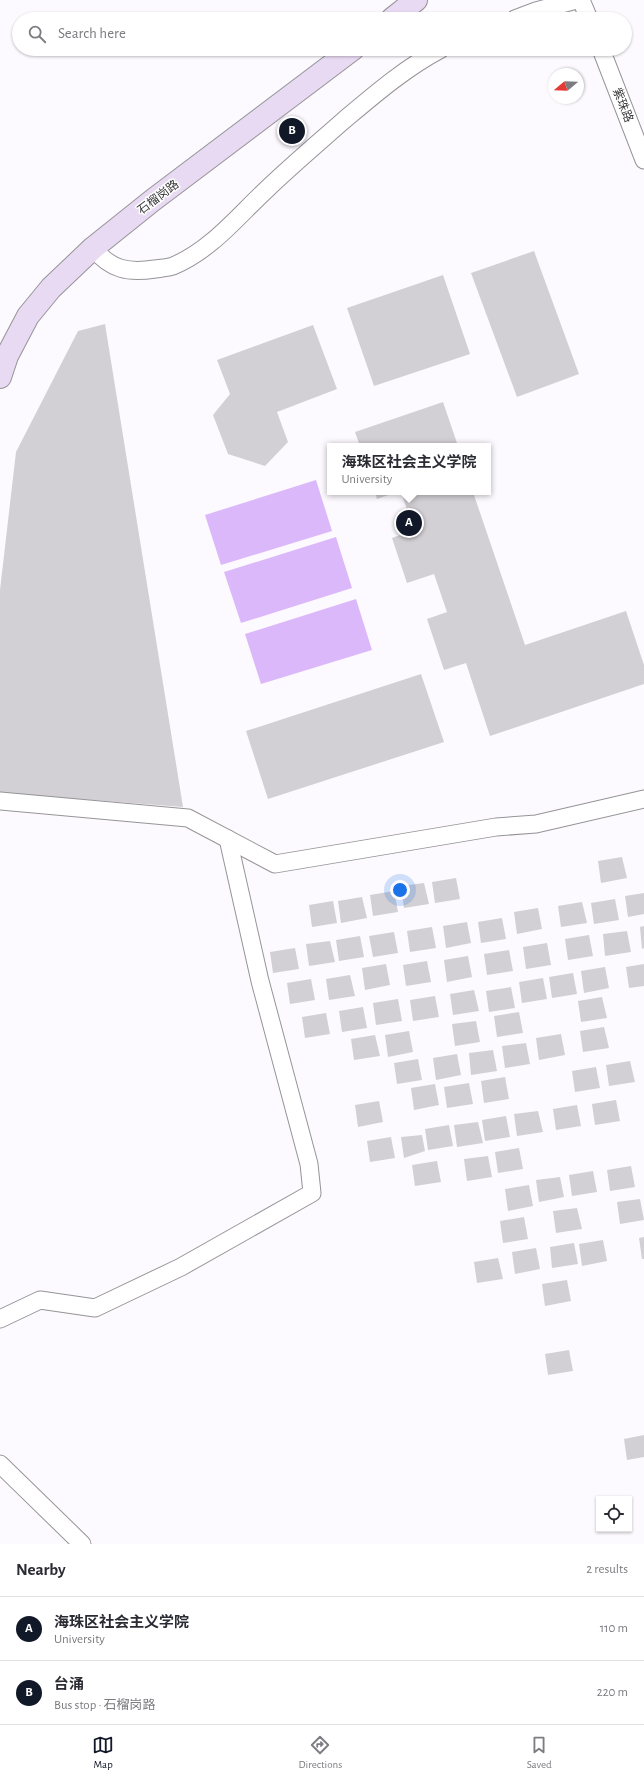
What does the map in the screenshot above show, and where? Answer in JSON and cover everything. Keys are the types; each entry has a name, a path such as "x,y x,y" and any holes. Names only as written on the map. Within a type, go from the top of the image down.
{"main road":[{"path":"401,12 416,0"},
{"name":"石榴岗路","path":"0,377 7,356 28,316 51,288 93,248 345,56"}],"street":[{"path":"531,12 576,0"},
{"path":"581,0 586,12"},
{"path":"93,248 102,258 124,270 143,271 171,267 189,258 210,244 266,189 360,107 408,68 428,56"},
{"name":"紫珠路","path":"604,56 644,160"},
{"path":"0,801 188,818 275,864 496,826 536,824 644,799"},
{"path":"0,1319 40,1300 95,1308 181,1267 312,1193 309,1164 260,981 228,839"},
{"path":"0,1464 82,1544"}],"shaded area":[{"path":"316,480 332,531 221,565 205,515"},
{"path":"336,537 352,588 241,623 224,572"},
{"path":"356,599 372,650 261,684 245,634"}],"building":[{"path":"534,251 579,374 517,397 471,273"},
{"path":"443,275 470,354 374,386 347,308"},
{"path":"105,324 183,807 0,793 0,590 16,452 78,331"},
{"path":"313,325 337,389 277,412 288,442 265,466 228,454 213,415 230,394 217,360"},
{"path":"443,402 457,443 359,443 355,432"},
{"path":"376,495 388,495 377,499"},
{"path":"402,495 474,495 525,645 626,611 644,665 644,684 490,736 466,663 444,670 427,619 447,612 434,574 407,583 392,538 414,530"},
{"path":"421,674 444,742 268,799 246,731"},
{"path":"622,857 627,878 601,883 598,861"},
{"path":"456,878 460,899 435,903 432,882"},
{"path":"424,883 429,904 404,908 401,886"},
{"path":"394,891 398,912 373,916 370,895"},
{"path":"644,893 644,914 628,917 625,896"},
{"path":"362,897 367,918 341,923 338,901"},
{"path":"615,899 619,920 594,924 591,903"},
{"path":"333,901 337,923 312,927 309,905"},
{"path":"582,902 587,923 561,927 558,906"},
{"path":"538,908 542,929 517,934 514,912"},
{"path":"502,918 506,939 481,943 478,922"},
{"path":"467,922 471,943 446,948 443,926"},
{"path":"644,926 644,948 642,949 640,927"},
{"path":"432,927 436,948 410,952 407,931"},
{"path":"627,931 631,952 605,956 603,934"},
{"path":"394,932 398,953 373,957 369,936"},
{"path":"589,935 593,956 568,960 565,939"},
{"path":"360,936 364,957 339,961 336,940"},
{"path":"330,941 335,962 309,966 306,944"},
{"path":"547,943 551,965 526,969 523,947"},
{"path":"295,948 299,969 273,973 270,952"},
{"path":"509,950 513,971 487,975 484,954"},
{"path":"468,956 472,977 447,982 444,960"},
{"path":"427,961 431,982 406,986 403,965"},
{"path":"386,964 390,985 365,990 362,968"},
{"path":"644,964 644,986 629,988 626,967"},
{"path":"605,967 609,988 584,993 581,971"},
{"path":"573,973 577,994 552,998 549,977"},
{"path":"350,975 355,996 329,1000 326,979"},
{"path":"543,978 547,999 522,1003 519,982"},
{"path":"311,979 315,1000 290,1004 287,983"},
{"path":"511,987 515,1008 489,1012 486,991"},
{"path":"474,990 479,1011 453,1015 450,994"},
{"path":"435,996 439,1017 413,1021 410,1000"},
{"path":"602,997 607,1018 581,1022 578,1001"},
{"path":"398,999 402,1021 376,1025 373,1003"},
{"path":"363,1007 367,1028 342,1032 339,1011"},
{"path":"519,1012 523,1033 497,1037 494,1016"},
{"path":"326,1013 330,1034 305,1038 302,1017"},
{"path":"476,1021 480,1042 455,1046 452,1024"},
{"path":"604,1027 609,1048 583,1052 580,1031"},
{"path":"409,1031 413,1052 388,1057 385,1035"},
{"path":"561,1034 565,1055 539,1060 536,1038"},
{"path":"375,1035 380,1056 354,1060 351,1039"},
{"path":"526,1043 530,1064 505,1068 502,1046"},
{"path":"493,1050 497,1071 471,1075 469,1053"},
{"path":"457,1054 461,1075 436,1080 433,1058"},
{"path":"418,1059 422,1080 397,1084 394,1063"},
{"path":"630,1061 635,1082 609,1086 606,1065"},
{"path":"596,1067 600,1088 575,1092 572,1071"},
{"path":"505,1077 509,1099 484,1103 481,1081"},
{"path":"469,1083 473,1104 447,1108 444,1087"},
{"path":"435,1084 439,1105 414,1110 411,1088"},
{"path":"616,1100 620,1121 595,1125 592,1104"},
{"path":"379,1101 383,1122 358,1127 355,1105"},
{"path":"577,1105 581,1126 556,1130 553,1109"},
{"path":"538,1111 543,1132 517,1136 514,1114"},
{"path":"506,1116 510,1137 485,1141 482,1120"},
{"path":"478,1122 483,1143 457,1147 454,1125"},
{"path":"449,1125 453,1146 428,1150 425,1129"},
{"path":"422,1135 425,1151 404,1158 401,1137"},
{"path":"391,1137 395,1158 370,1162 367,1141"},
{"path":"519,1148 523,1169 498,1173 495,1152"},
{"path":"488,1156 492,1177 467,1181 464,1159"},
{"path":"437,1161 441,1182 415,1186 412,1165"},
{"path":"631,1166 635,1187 610,1191 607,1170"},
{"path":"593,1171 597,1192 572,1196 569,1175"},
{"path":"560,1177 564,1197 539,1202 536,1180"},
{"path":"529,1185 533,1206 508,1211 505,1189"},
{"path":"640,1199 644,1220 620,1224 617,1202"},
{"path":"577,1208 582,1229 556,1233 553,1211"},
{"path":"524,1217 528,1239 503,1243 500,1221"},
{"path":"644,1237 644,1259 642,1259 639,1238"},
{"path":"603,1240 607,1261 582,1266 579,1244"},
{"path":"574,1243 578,1264 552,1268 550,1247"},
{"path":"536,1248 540,1269 515,1274 512,1252"},
{"path":"498,1258 503,1279 477,1283 474,1262"},
{"path":"567,1280 571,1301 545,1306 542,1284"},
{"path":"569,1350 573,1371 548,1375 545,1354"},
{"path":"644,1435 644,1457 627,1460 624,1439"}],"place":[{"name":"台涌","path":"292,131"},
{"name":"海珠区社会主义学院","path":"409,523"}]}
